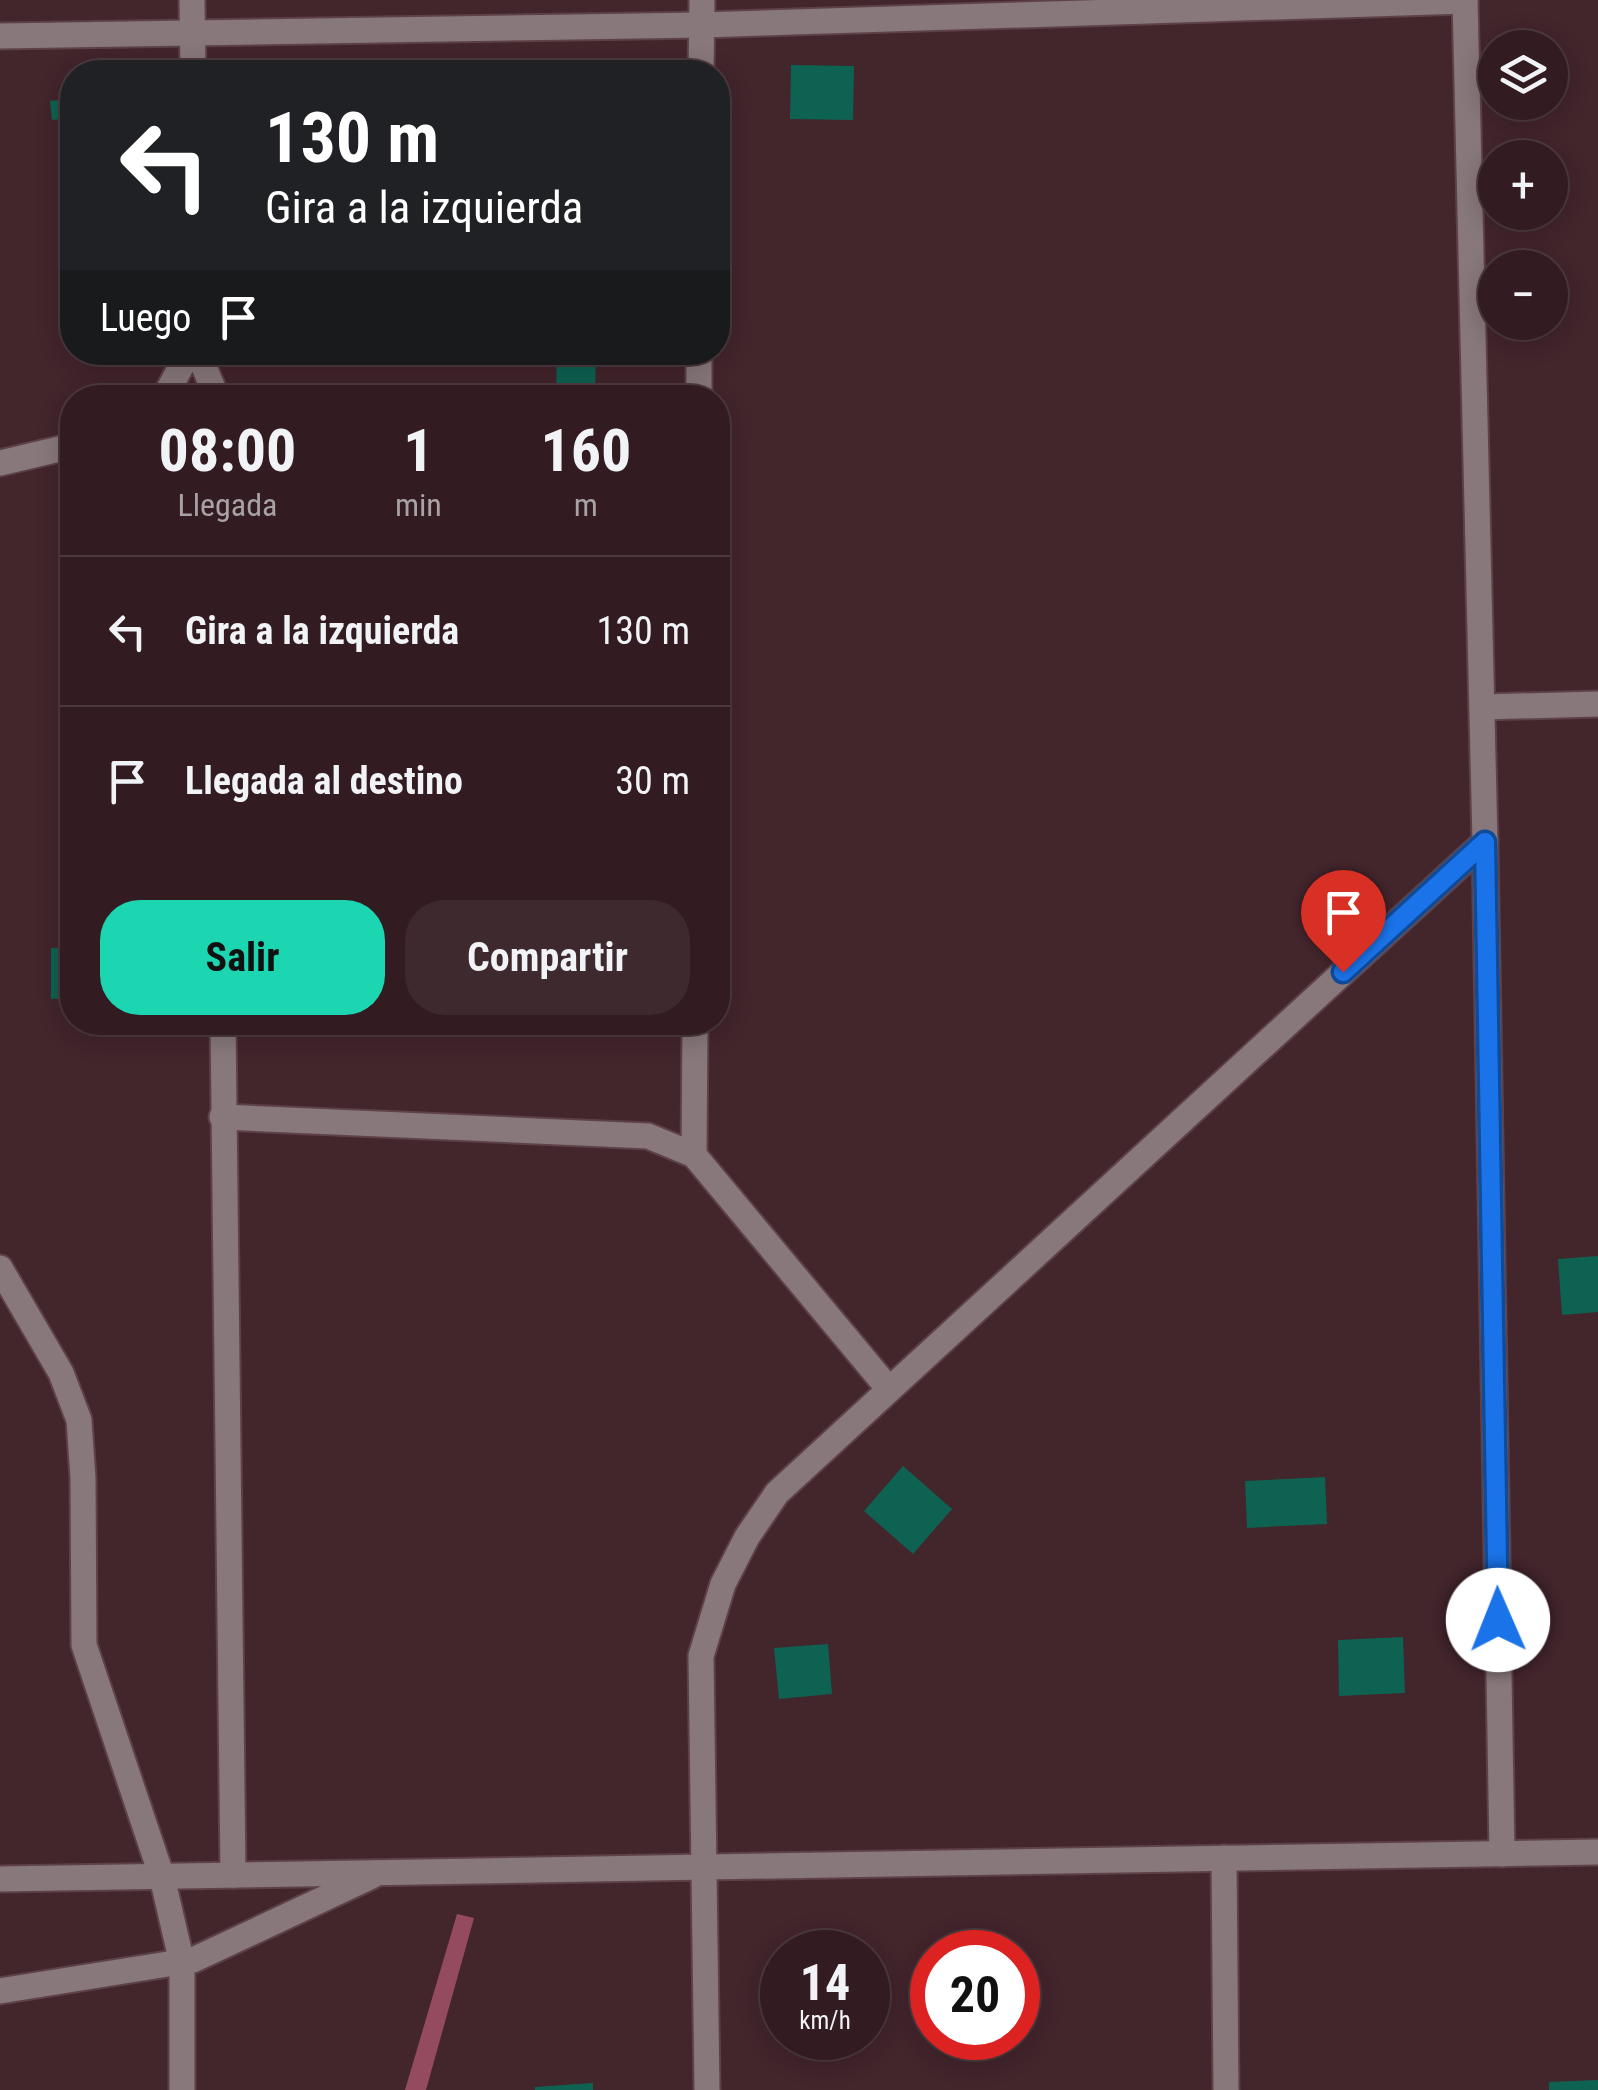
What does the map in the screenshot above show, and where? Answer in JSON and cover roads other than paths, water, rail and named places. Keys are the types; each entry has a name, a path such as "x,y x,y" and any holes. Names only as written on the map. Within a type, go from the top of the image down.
{"street":[{"path":"192,0 192,60"},
{"path":"0,36 192,35 702,12 1465,0 1485,842 1502,1854"},
{"path":"701,60 702,12"},
{"path":"0,462 60,449"},
{"path":"1482,707 1598,704"},
{"path":"707,2090 701,1656 723,1584 747,1536 777,1493 888,1388 1485,842"},
{"path":"223,1035 233,1875"},
{"path":"694,1155 695,1035"},
{"path":"222,1117 648,1136 694,1155 888,1388"},
{"path":"0,1268 61,1373 79,1420 84,1478 84,1644 162,1877 182,1963 182,2090"},
{"path":"0,1879 1598,1852"},
{"path":"1224,1858 1226,2090"},
{"path":"0,1991 182,1963 381,1872"}]}
